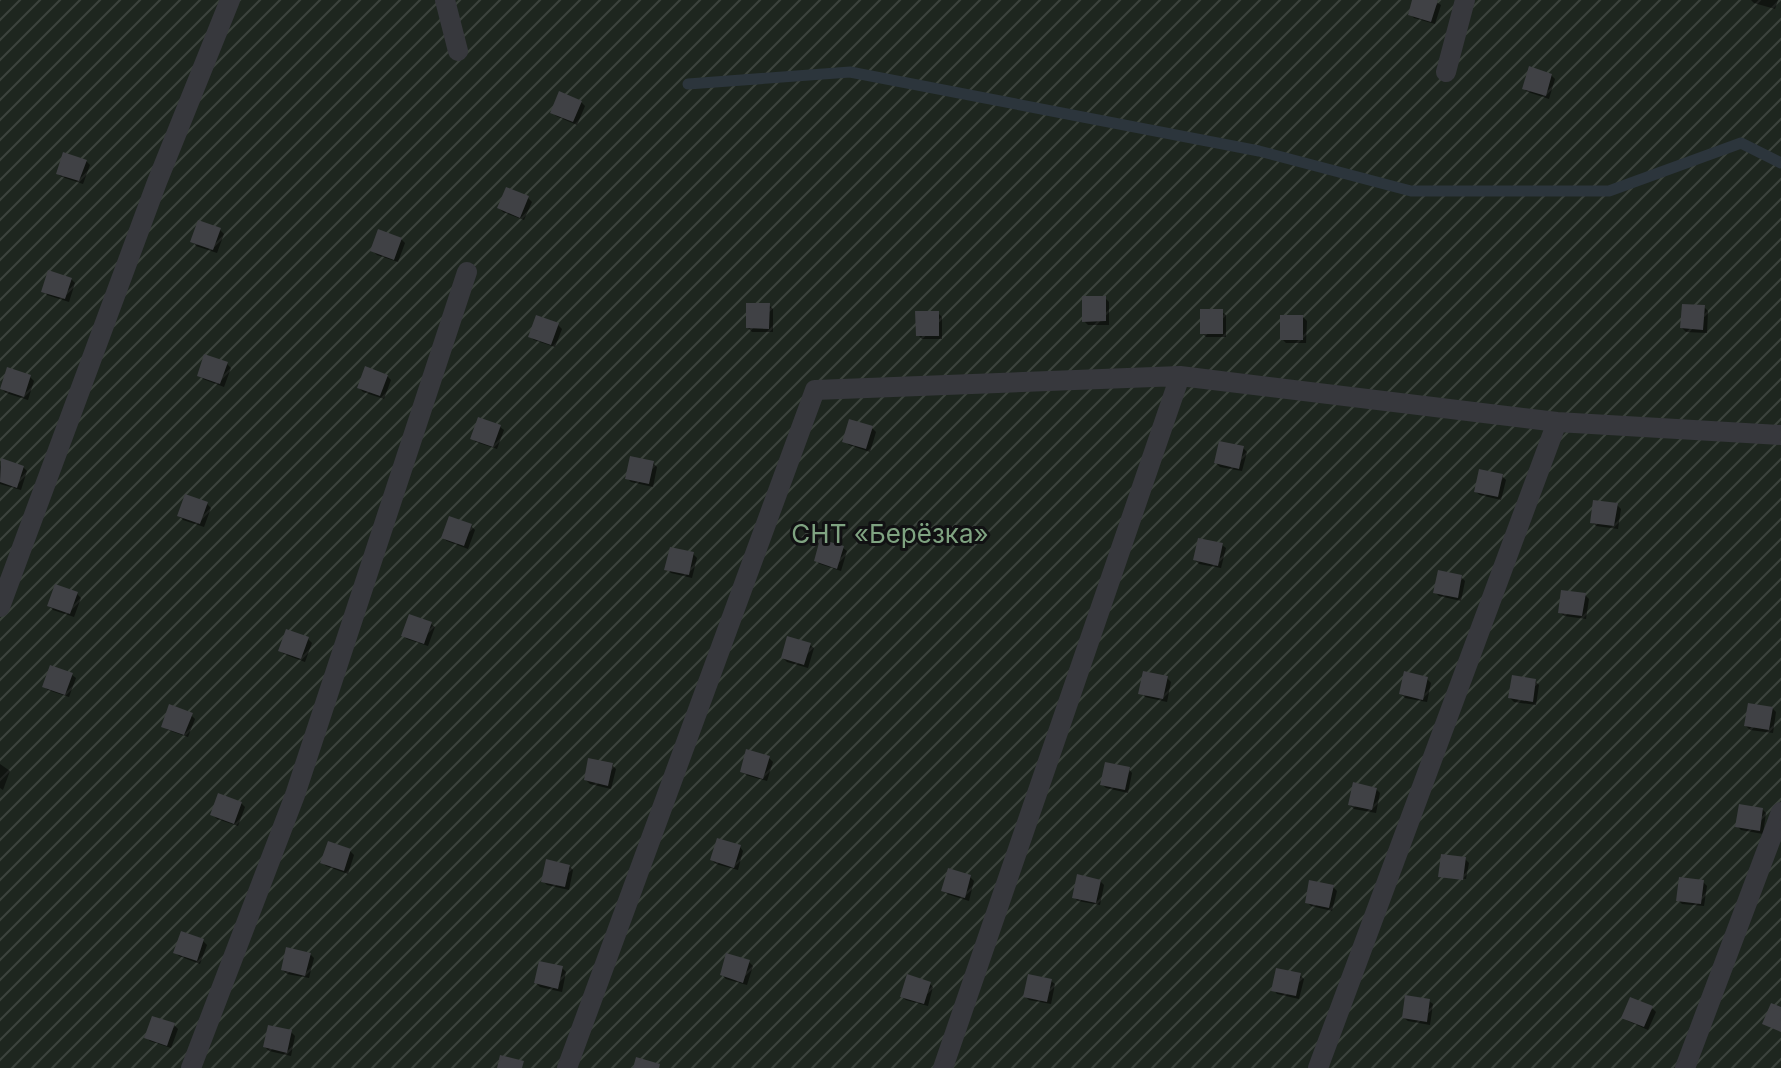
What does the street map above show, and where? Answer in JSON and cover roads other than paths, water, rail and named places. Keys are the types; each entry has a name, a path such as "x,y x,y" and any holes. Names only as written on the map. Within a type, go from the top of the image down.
{"lane":[{"path":"0,607 157,182 230,0"},
{"path":"445,0 458,51"},
{"path":"1446,72 1465,0"},
{"path":"191,1068 295,795 467,272"},
{"path":"943,1068 1180,376"},
{"path":"567,1068 815,390 1180,376 1557,422 1781,435"},
{"path":"1318,1068 1557,422"},
{"path":"1685,1068 1781,812"}],"waterway":[{"path":"688,84 850,72 1259,151 1411,191 1609,191 1741,143 1781,163"}],"park label":[{"name":"СНТ «Берёзка»","path":"890,534"}]}
